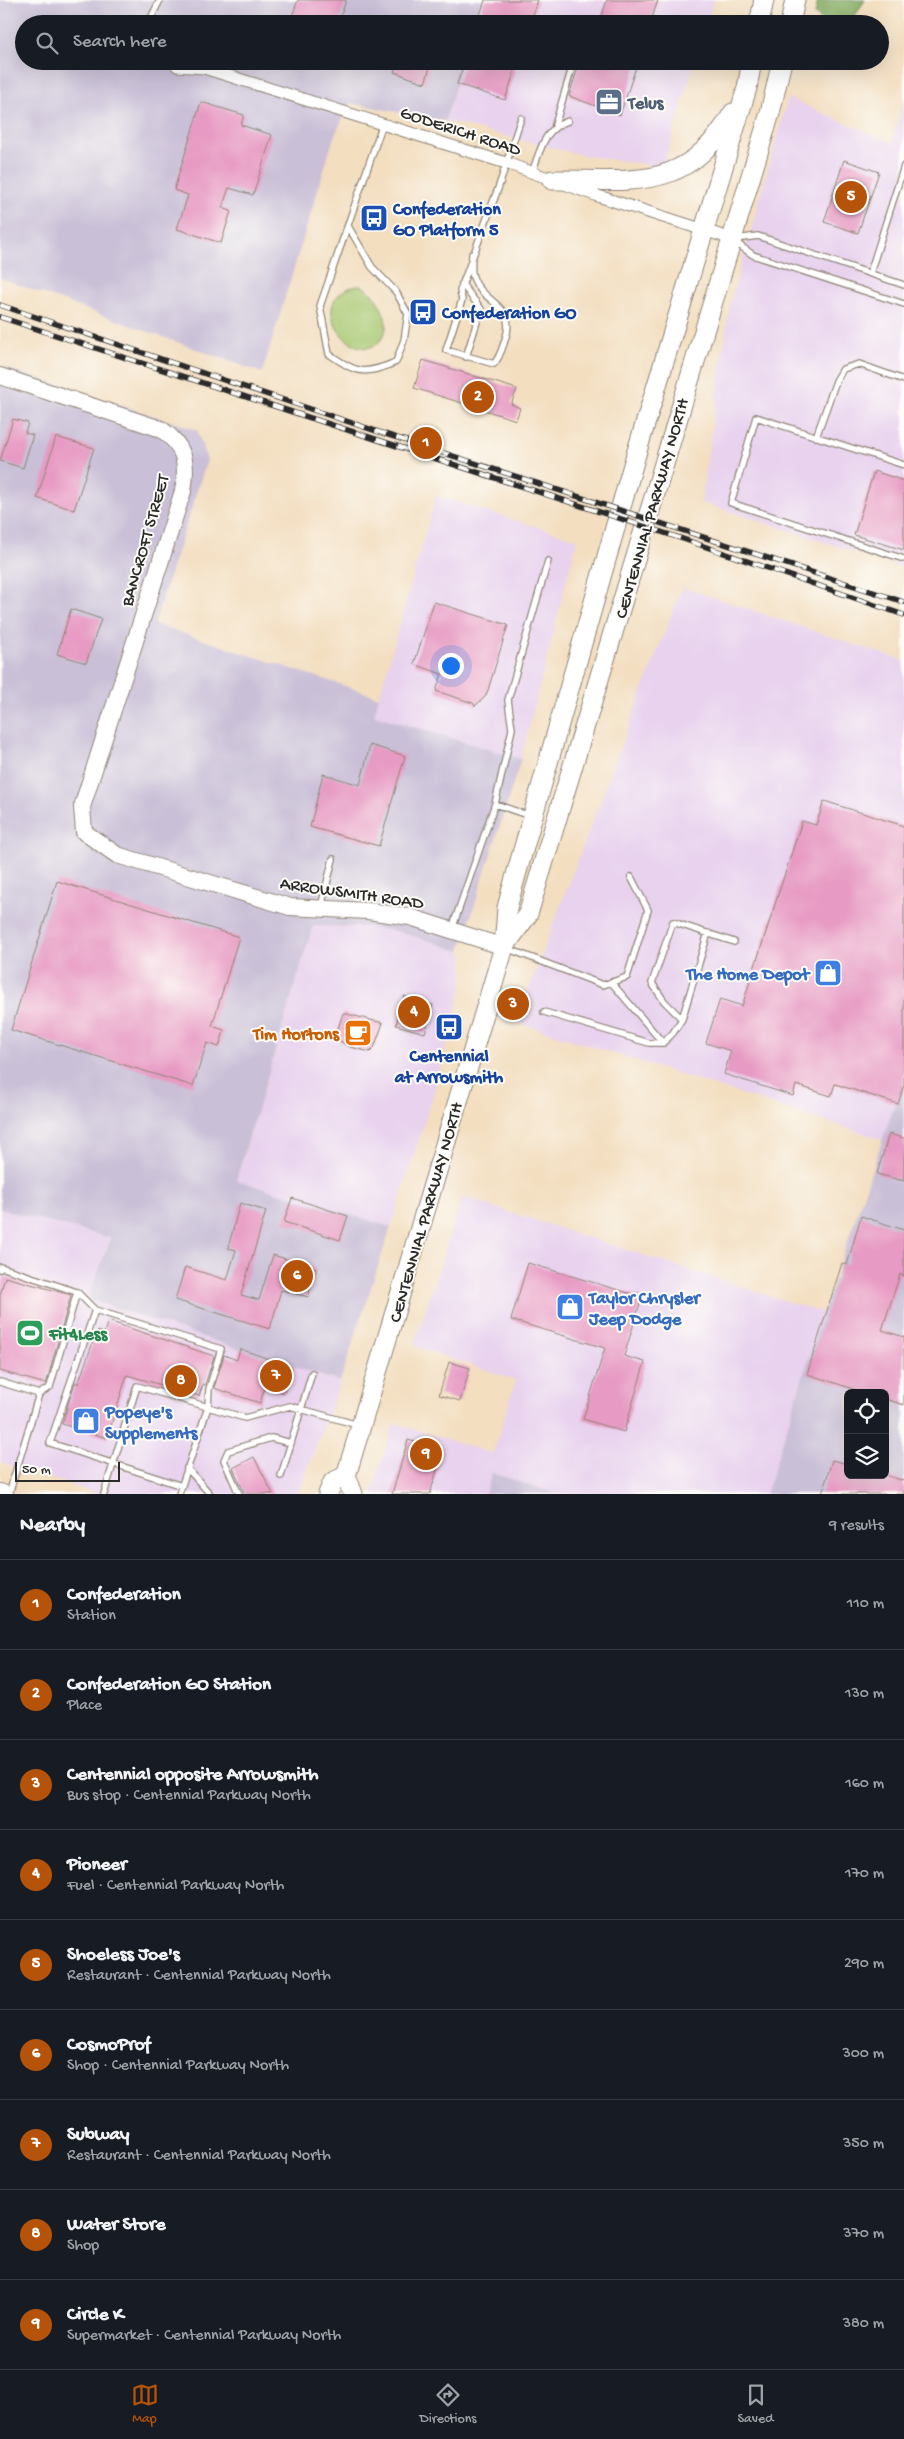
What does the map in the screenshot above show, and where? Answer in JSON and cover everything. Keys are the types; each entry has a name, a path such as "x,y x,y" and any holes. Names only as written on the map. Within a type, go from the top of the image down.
{"main road":[{"path":"761,15 764,0"},
{"path":"792,15 794,0"},
{"name":"CENTENNIAL PARKWAY NORTH","path":"328,1494 333,1482 346,1476 362,1426 504,947 507,908 638,451 747,88 750,70"},
{"name":"CENTENNIAL PARKWAY NORTH","path":"504,947 528,914 770,113 780,70"},
{"path":"552,180 651,179 675,172 705,151 723,130 747,88"},
{"path":"346,1476 353,1494"}],"street":[{"name":"GODERICH ROAD","path":"211,70 384,123 705,232 732,239"},
{"name":"BANCROFT STREET","path":"0,376 161,430 176,440 183,453 186,476 183,490 82,807 84,832"},
{"name":"ARROWSMITH ROAD","path":"84,832 117,855 290,907 368,911 410,917 504,947"},
{"path":"0,1492 7,1494"}],"lane":[{"path":"152,15 160,0"},
{"path":"532,172 547,136 555,125 571,70"},
{"path":"472,254 472,274 480,290 504,310 508,320 508,331 498,359 494,364 466,358 446,350 462,300 460,291 462,284 472,254 506,163 521,118"},
{"path":"555,125 568,120"},
{"path":"348,226 372,267 396,292 408,314 404,340 396,362 376,370 352,370 329,354 320,306 384,123"},
{"path":"870,273 904,166"},
{"path":"732,239 758,236 904,284"},
{"path":"732,239 753,255 904,304"},
{"path":"462,284 481,309 466,358"},
{"path":"816,437 836,381 844,369 859,364 904,380"},
{"path":"904,465 756,417 731,503 904,559"},
{"path":"452,929 494,804 512,729 508,700 548,561"},
{"path":"494,804 533,816"},
{"path":"321,909 333,859"},
{"path":"504,947 603,984 628,977 648,910 631,878"},
{"path":"682,1019 664,1001 652,983 673,922 734,942"},
{"path":"544,1012 649,1043 663,1043 673,1033 682,1019 708,934"},
{"path":"611,982 663,1043"},
{"path":"0,1268 78,1292 95,1310 222,1349 209,1389 208,1407 179,1494"},
{"path":"7,1494 39,1394 50,1387 78,1292"},
{"path":"95,1310 50,1443 182,1486"},
{"path":"281,1476 312,1373"},
{"path":"0,1382 39,1394"},
{"path":"104,1494 137,1386 245,1418 290,1406 362,1426"},
{"path":"238,1494 225,1464 224,1455 228,1451 271,1438 291,1443"},
{"path":"188,1468 210,1494"}],"shaded area":[{"path":"0,0 481,0 477,15 15,15 15,70 460,70 445,121 350,103 334,137 262,373 0,278"},
{"path":"481,0 714,0 709,15 477,15"},
{"path":"460,70 692,70 663,167 582,155 445,121"},
{"path":"788,98 892,143 904,99 904,568 701,502 730,304"},
{"path":"0,366 197,430 207,460 154,624 379,697 374,715 521,759 460,951 401,932 369,927 313,926 236,1180 391,1227 340,1382 88,1299 111,1238 0,1209"},
{"path":"436,496 577,539 521,759 374,715"},
{"path":"682,587 904,661 904,1077 884,1140 516,1022"},
{"path":"313,926 369,927 401,932 460,951 463,955 462,986 435,1088 391,1227 236,1181"},
{"path":"904,1077 904,1494 766,1494 823,1313"},
{"path":"462,1197 823,1313 766,1494 557,1494 492,1473 485,1494 371,1494 394,1423 493,1454 516,1380 414,1346"},
{"path":"0,1209 111,1238 88,1299 340,1382 298,1494 99,1494 0,1462"},
{"path":"492,1473 557,1494 485,1494"}],"green space":[{"path":"818,0 865,0 856,15 815,14"},
{"path":"359,285 376,299 386,322 384,335 374,346 361,347 349,342 339,331 333,318 333,305 341,293"}],"building":[{"path":"298,0 346,0 341,15 292,15"},
{"path":"485,0 538,0 533,15 480,15"},
{"path":"607,0 658,0 653,15 602,15"},
{"path":"395,70 429,70 425,83 394,72"},
{"path":"462,70 515,70 505,100 457,84"},
{"path":"577,70 635,70 620,115 569,96"},
{"path":"201,102 244,115 241,125 272,135 253,195 229,188 222,208 231,211 221,243 177,229 188,195 174,190"},
{"path":"844,160 879,172 858,233 824,222"},
{"path":"423,360 517,389 511,404 520,408 516,420 414,388"},
{"path":"13,419 28,423 25,433 33,435 23,468 0,461"},
{"path":"56,437 94,448 74,510 37,498"},
{"path":"874,471 904,481 904,550 854,535"},
{"path":"434,602 508,625 488,690 485,697 475,706 473,703 436,691 442,674 414,664"},
{"path":"71,609 101,619 86,663 57,654"},
{"path":"370,745 405,756 379,846 310,827 323,774 360,785"},
{"name":"The Home Depot","path":"824,801 904,826 904,1085 898,1104 835,1084 831,1096 796,1085 793,1096 724,1074 731,1051 706,1043 720,999 742,1006 802,821 816,825"},
{"path":"57,881 239,937 212,1026 224,1030 219,1047 207,1043 193,1086 11,1030"},
{"path":"404,996 433,1005 425,1033 396,1025"},
{"name":"Tim Hortons","path":"343,1013 383,1023 374,1048 370,1052 350,1047 335,1038"},
{"path":"889,1134 904,1138 904,1181 877,1174"},
{"path":"292,1198 348,1216 340,1240 284,1222"},
{"path":"240,1203 266,1211 241,1295 259,1300 273,1255 316,1268 308,1297 281,1290 270,1329 175,1300 185,1267 227,1280 236,1250 228,1248"},
{"path":"861,1216 904,1230 904,1276 900,1274 882,1330 904,1337 904,1405 889,1400 889,1389 854,1389 807,1374 842,1263 847,1265"},
{"path":"528,1263 642,1297 624,1356 645,1362 624,1432 583,1419 605,1348 511,1320"},
{"name":"Fit4Less","path":"5,1277 71,1295 46,1384 0,1371 0,1295"},
{"path":"108,1321 214,1356 205,1385 203,1384 199,1396 127,1375 107,1438 62,1424 75,1382 78,1384 97,1331 104,1333"},
{"path":"240,1349 292,1367 284,1393 265,1387 260,1403 214,1388 224,1355 237,1360"},
{"path":"449,1362 470,1368 460,1401 439,1395"},
{"path":"408,1440 443,1450 430,1494 392,1494"},
{"path":"254,1457 273,1494 245,1494 233,1468"},
{"path":"832,1460 844,1463 844,1479 889,1479 889,1476 904,1481 904,1494 822,1494"}],"railway":[{"path":"0,305 385,434 904,602"},
{"path":"0,317 686,540 904,615"}],"place":[{"name":"Telus","path":"609,102"},
{"name":"Shoeless Joe's","path":"851,197"},
{"name":"Confederation GO Platform 5","path":"374,218"},
{"name":"Confederation GO","path":"423,312"},
{"name":"Confederation GO Station","path":"478,397"},
{"name":"Confederation","path":"426,443"},
{"name":"The Home Depot","path":"828,973"},
{"name":"Centennial opposite Arrowsmith","path":"513,1004"},
{"name":"Pioneer","path":"414,1012"},
{"name":"Centennial at Arrowsmith","path":"449,1027"},
{"name":"Tim Hortons","path":"358,1033"},
{"name":"CosmoProf","path":"297,1276"},
{"name":"Taylor Chrysler Jeep Dodge","path":"570,1307"},
{"name":"Fit4Less","path":"30,1333"},
{"name":"Subway","path":"276,1376"},
{"name":"Water Store","path":"181,1381"},
{"name":"Popeye's Supplements","path":"86,1421"},
{"name":"Circle K","path":"426,1454"}]}
